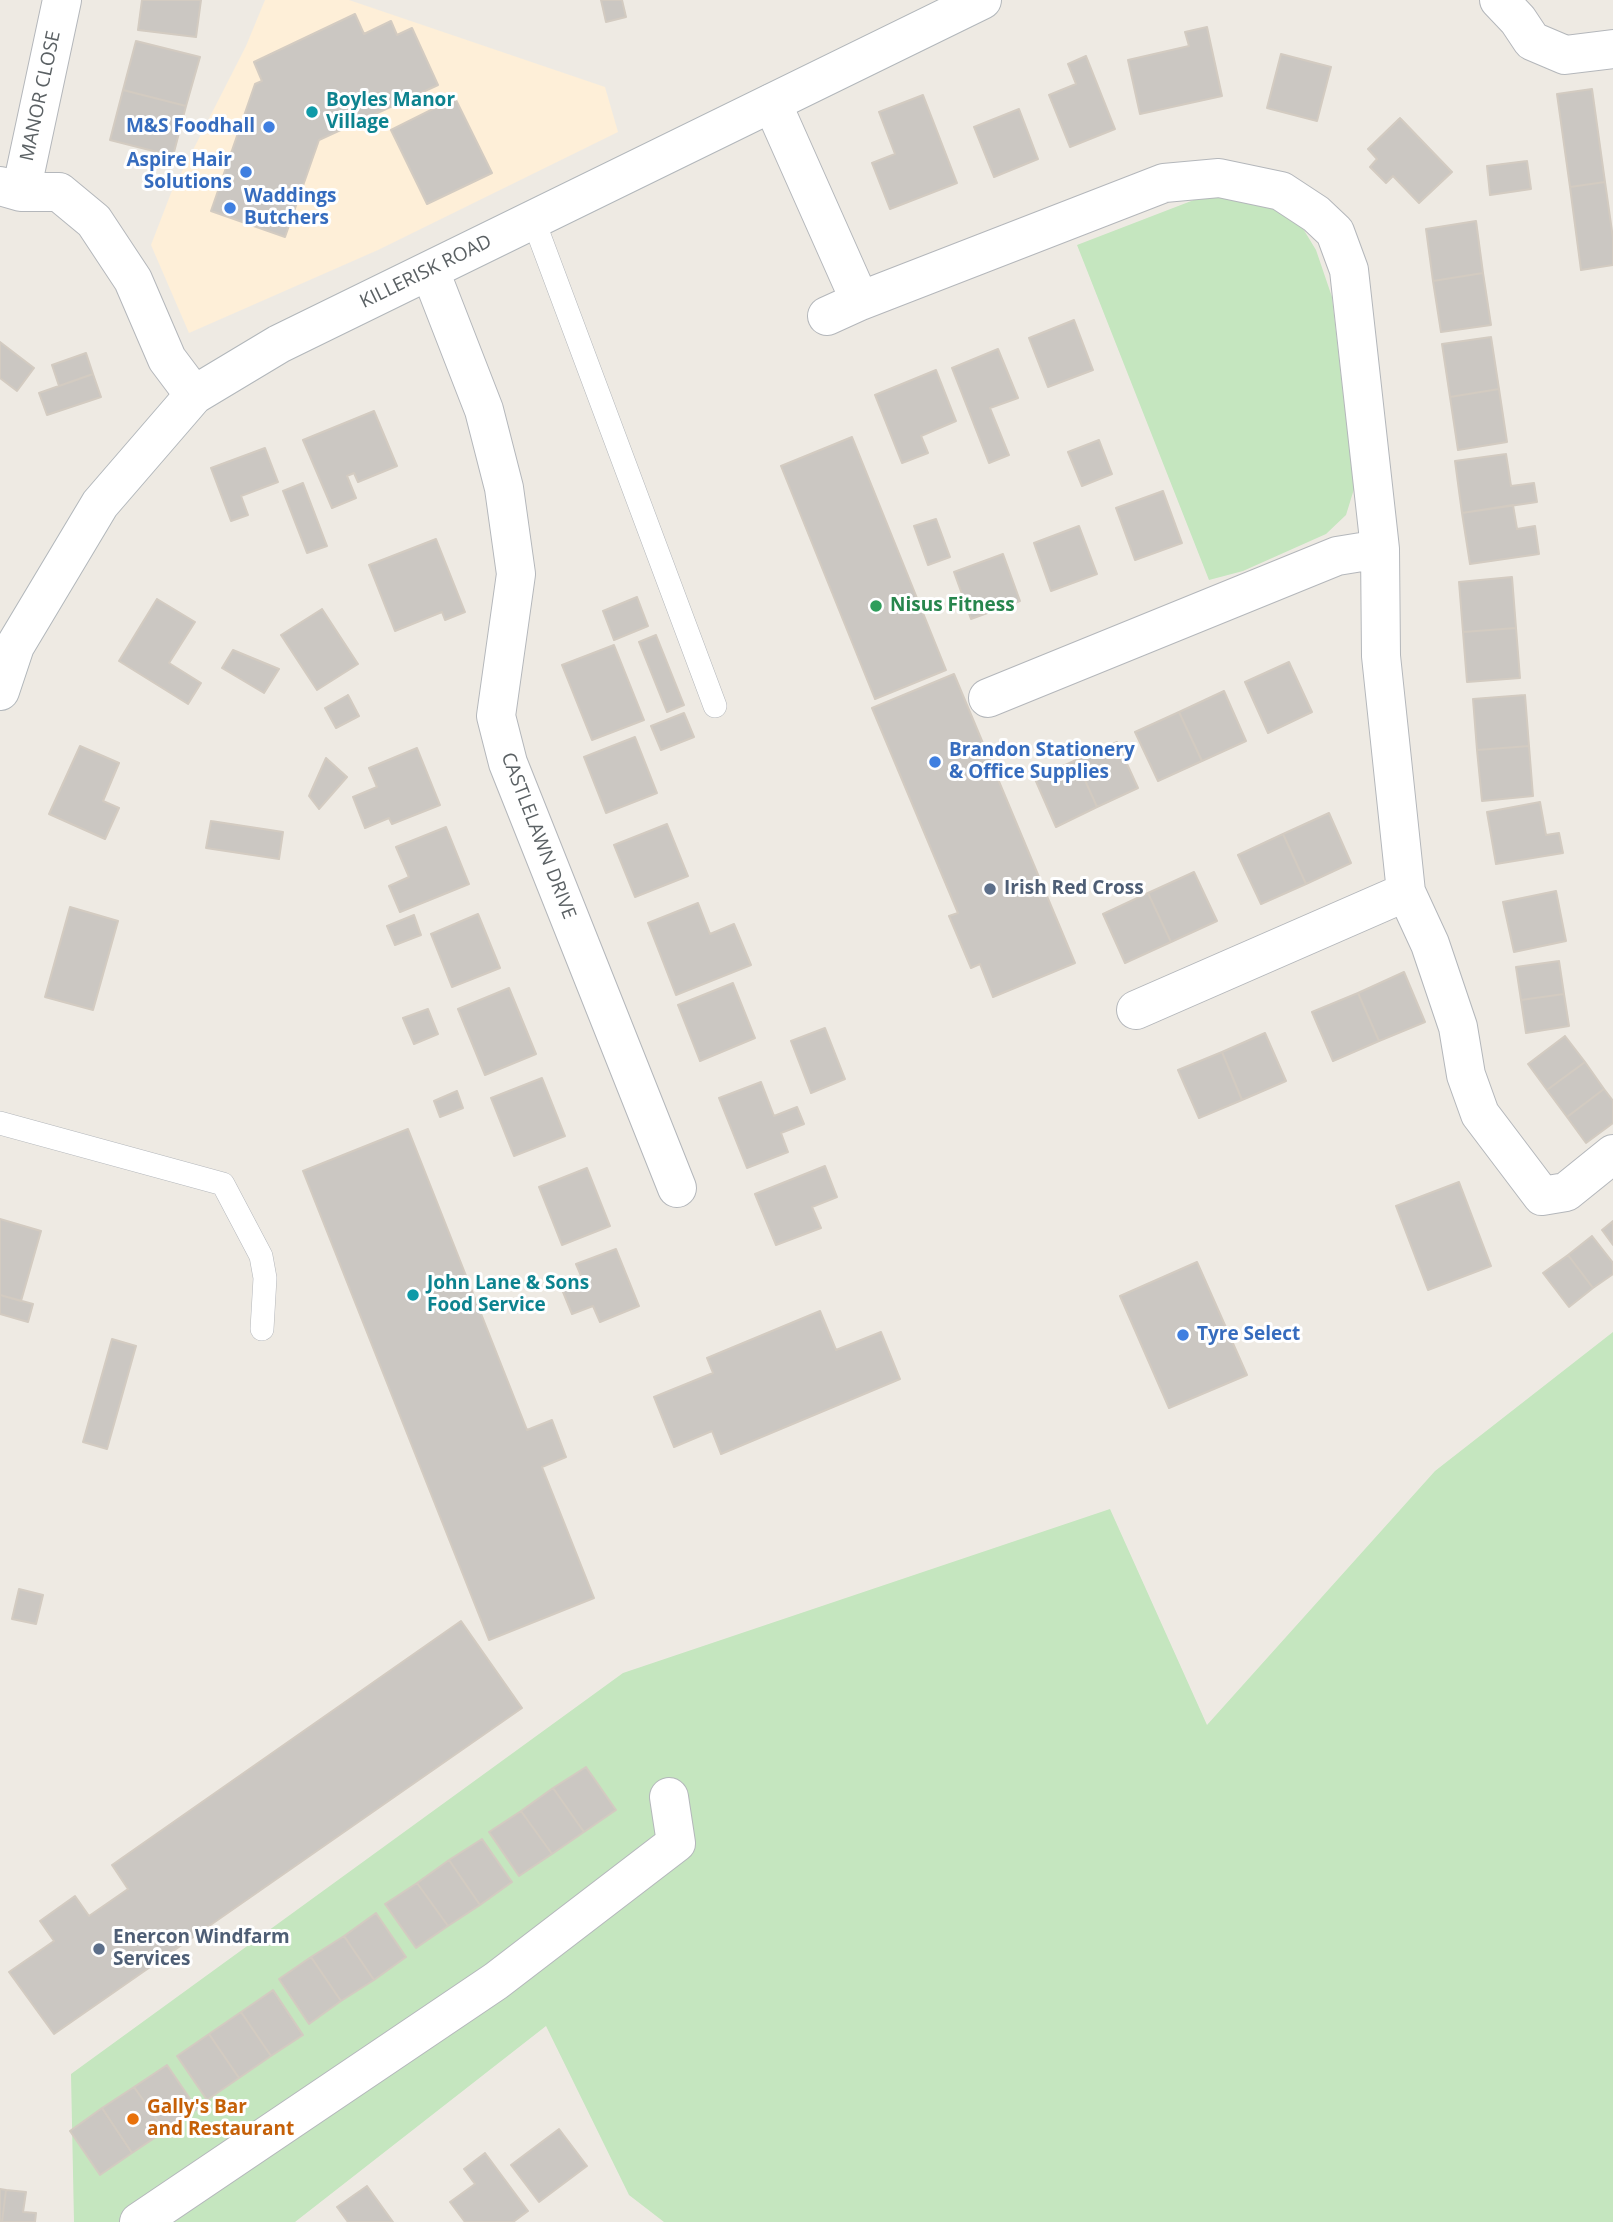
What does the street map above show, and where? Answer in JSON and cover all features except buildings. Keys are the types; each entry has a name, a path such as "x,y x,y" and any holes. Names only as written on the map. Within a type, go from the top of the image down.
{"street":[{"name":"MANOR CLOSE","path":"10,189 62,0"},
{"name":"KILLERISK ROAD","path":"0,691 15,646 100,504 194,396 279,344 982,0"},
{"path":"1512,7 1532,41 1565,55 1613,49"},
{"path":"772,103 844,308 1164,183 1219,178 1281,191 1316,214 1335,232 1349,270 1380,549 1381,656 1406,892 1430,944 1458,1027 1466,1075 1480,1114 1542,1196 1566,1192 1613,1154"},
{"path":"10,189 59,192 94,221 133,280 167,359 194,396"},
{"name":"CASTLELAWN DRIVE","path":"430,271 484,410 504,488 516,574 496,716 508,763 677,1188"},
{"path":"988,698 1338,556 1380,549"},
{"path":"1136,1010 1406,892"},
{"path":"139,2222 496,1981 676,1843 669,1797"}],"lane":[{"path":"533,219 715,706"},
{"path":"0,1123 223,1184 261,1256 265,1278 262,1329"}],"shaded area":[{"path":"265,0 349,0 605,87 618,132 378,250 189,333 151,245 171,193 246,46"}],"green space":[{"path":"1212,193 1256,196 1296,217 1316,250 1332,297 1354,489 1346,515 1326,534 1243,571 1209,580 1077,245"},
{"path":"1613,1332 1613,2222 664,2222 629,2195 546,2026 295,2222 74,2222 71,2074 623,1673 1110,1509 1207,1725 1435,1471"}],"place":[{"name":"Boyles Manor Village","path":"312,112"},
{"name":"M&S Foodhall","path":"269,127"},
{"name":"Aspire Hair Solutions","path":"246,172"},
{"name":"Waddings Butchers","path":"230,208"},
{"name":"Nisus Fitness","path":"876,606"},
{"name":"Brandon Stationery & Office Supplies","path":"935,762"},
{"name":"Irish Red Cross","path":"990,889"},
{"name":"John Lane & Sons Food Service","path":"413,1295"},
{"name":"Tyre Select","path":"1183,1335"},
{"name":"Enercon Windfarm Services","path":"99,1949"},
{"name":"Gally's Bar and Restaurant","path":"133,2119"}]}
